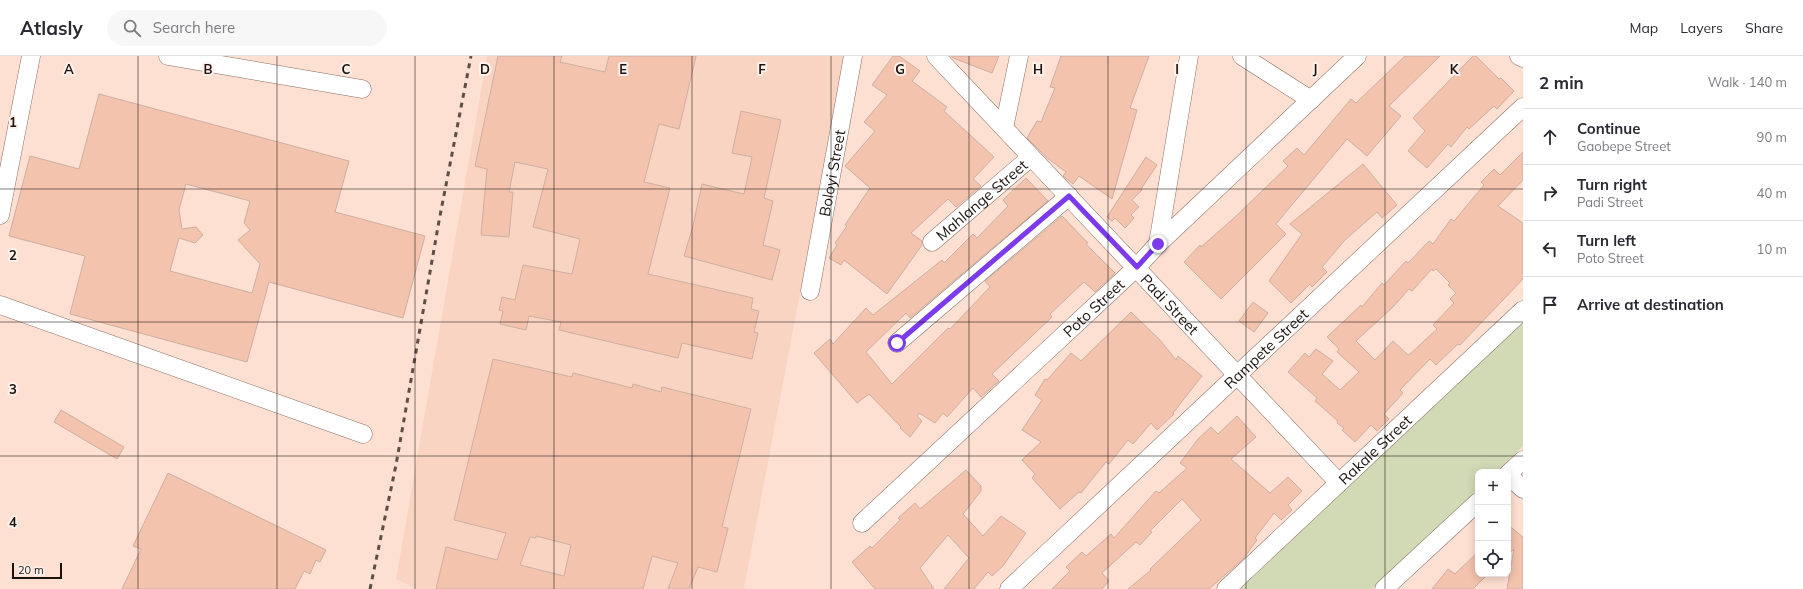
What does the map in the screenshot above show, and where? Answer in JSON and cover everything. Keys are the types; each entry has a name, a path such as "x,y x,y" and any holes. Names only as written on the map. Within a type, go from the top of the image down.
{"street":[{"path":"0,215 31,56"},
{"path":"168,56 362,89"},
{"name":"Boloyi Street","path":"810,291 853,56"},
{"name":"Padi Street","path":"936,56 1137,267 1339,483"},
{"path":"1004,128 1020,56"},
{"path":"1158,244 1189,56"},
{"path":"1242,56 1311,100"},
{"name":"Poto Street","path":"862,522 1137,267 1158,244 1357,56"},
{"path":"1519,56 1523,58"},
{"name":"Rampete Street","path":"1009,589 1523,107"},
{"name":"Mahlange Street","path":"932,242 1031,157"},
{"path":"897,343 1069,196"},
{"path":"0,305 363,434"},
{"name":"Rakale Street","path":"1226,589 1523,310"},
{"path":"1511,472 1523,460"},
{"path":"1511,478 1523,489"},
{"path":"1384,589 1475,505"}],"shaded area":[{"path":"487,56 845,56 744,589 416,589 396,579"}],"green space":[{"path":"1523,322 1523,446 1499,469 1475,469 1475,492 1372,589 1240,589"}],"building":[{"path":"498,56 562,56 560,62 605,72 609,56 696,56 679,129 659,124 644,182 670,188 648,274 753,298 751,309 759,311 754,332 758,333 752,359 682,343 678,358 559,330 561,322 529,316 526,330 500,324 503,311 499,310 502,297 515,300 523,265 572,274 580,239 533,227 548,169 515,162 509,192 513,192 509,237 481,235 487,169 475,166"},
{"path":"893,56 899,56 920,71 912,81 947,107 944,111 994,157 973,179 981,186 956,207 948,199 911,233 922,241 922,245 887,294 844,260 841,265 829,258 837,245 835,243 847,226 845,225 870,188 845,166 875,131 864,122 887,95 872,85"},
{"path":"951,56 999,56 992,73"},
{"path":"1061,56 1149,56 1130,108 1137,110 1112,199 1079,176 1073,184 1063,176 1066,172 1046,157 1027,138 1037,121 1041,122 1055,88 1050,87"},
{"path":"1405,56 1440,56 1389,106 1401,116 1367,156 1347,139 1276,224 1286,234 1221,299 1184,262 1200,245 1201,247 1234,218 1288,166 1283,161 1297,148 1304,155 1351,99 1356,103"},
{"path":"1473,56 1476,56 1499,79 1501,78 1514,91 1497,109 1494,106 1469,129 1467,127 1451,147 1448,144 1427,168 1408,151 1425,131 1413,118"},
{"path":"99,94 349,161 335,212 425,236 403,318 269,282 247,362 70,314 85,256 9,236 30,156 79,169","holes":["186,184 250,201 244,223 250,230 238,240 260,264 252,293 170,271 179,238 195,243 203,235 196,227 182,229 179,210"]},
{"path":"741,111 781,120 764,198 773,201 763,245 780,250 772,280 684,256 693,226 702,184 744,194 752,157 732,153"},
{"path":"1523,152 1523,180 1498,206 1523,223 1523,279 1460,345 1458,344 1436,365 1430,359 1400,390 1403,393 1384,414 1389,419 1377,431 1371,425 1355,442 1342,430 1344,428 1337,423 1338,421 1315,401 1317,398 1288,372 1305,353 1309,357 1316,349 1333,361 1322,374 1340,390 1359,372 1337,352 1339,349 1327,337 1361,305 1362,307 1382,283 1384,285 1406,261 1408,263 1429,241 1433,244 1451,219 1454,221 1484,185 1481,182 1494,169 1500,175","holes":["1432,269 1433,271 1436,269 1450,283 1448,285 1456,293 1450,299 1454,303 1433,325 1437,329 1410,354 1408,355 1393,341 1375,360 1356,341 1393,307 1409,289 1412,291"]},
{"path":"1146,157 1157,165 1141,189 1142,190 1132,200 1139,207 1131,215 1134,218 1125,228 1115,218 1112,221 1107,217"},
{"path":"1363,164 1397,205 1382,218 1377,212 1345,240 1322,267 1327,272 1312,287 1310,284 1291,303 1269,281 1302,234 1290,224"},
{"path":"1026,178 1048,201 910,318 906,313 866,352 892,384 948,328 950,329 990,287 985,281 1062,216 1088,243 1086,244 1115,273 1095,292 1084,282 1050,314 1052,317 992,374 999,381 981,397 973,388 947,417 943,413 935,423 919,413 917,416 922,421 910,437 869,394 857,403 814,353 830,339 833,344 866,308 873,315 942,260 944,263 973,234 977,238 1008,206 1003,200"},
{"path":"1253,302 1268,313 1254,332 1239,321"},
{"path":"1131,312 1160,340 1176,360 1178,356 1202,376 1173,413 1174,414 1157,430 1151,423 1133,444 1128,440 1109,464 1106,462 1081,493 1079,492 1060,509 1032,478 1035,474 1022,460 1041,442 1022,430 1042,400 1035,395 1045,379 1047,380 1071,353 1081,361"},
{"path":"493,359 572,377 573,373 632,388 633,384 661,392 662,387 751,409 722,527 728,528 717,572 698,567 689,589 668,589 678,563 652,556 643,589 436,589 446,547 497,560 506,533 454,520","holes":["536,536 571,545 564,576 520,565 530,537 536,538"]},
{"path":"61,410 124,447 117,459 54,422"},
{"path":"1237,416 1256,437 1231,459 1270,493 1288,477 1302,491 1288,505 1292,510 1281,520 1274,513 1255,538 1257,540 1243,559 1209,589 1128,589 1151,570 1150,569 1201,520 1182,499 1150,531 1152,532 1140,545 1136,542 1102,573 1109,581 1102,589 1052,589 1070,571 1066,567 1082,552 1086,556 1111,534 1114,538 1156,491 1159,493 1187,468 1180,463 1198,439 1211,427 1218,434"},
{"path":"966,470 981,486 981,491 963,514 983,536 1001,516 1026,533 1003,566 992,576 988,572 974,589 944,589 969,558 948,535 920,568 934,589 875,589 852,562 870,546 872,548 900,520 898,518 915,503 920,509"},
{"path":"168,473 326,550 320,562 316,560 310,574 304,571 295,589 122,589 141,549 133,546"},
{"path":"1511,527 1523,537 1523,589 1507,589 1509,577 1511,577 1514,549 1511,552"},
{"path":"1475,555 1475,577 1485,577 1473,589 1432,589 1448,569 1455,574"}],"railway":[{"path":"370,589 396,465 439,221 471,56"}],"route":[{"path":"897,343 1036,226 1069,196 1137,267 1158,244"}]}
